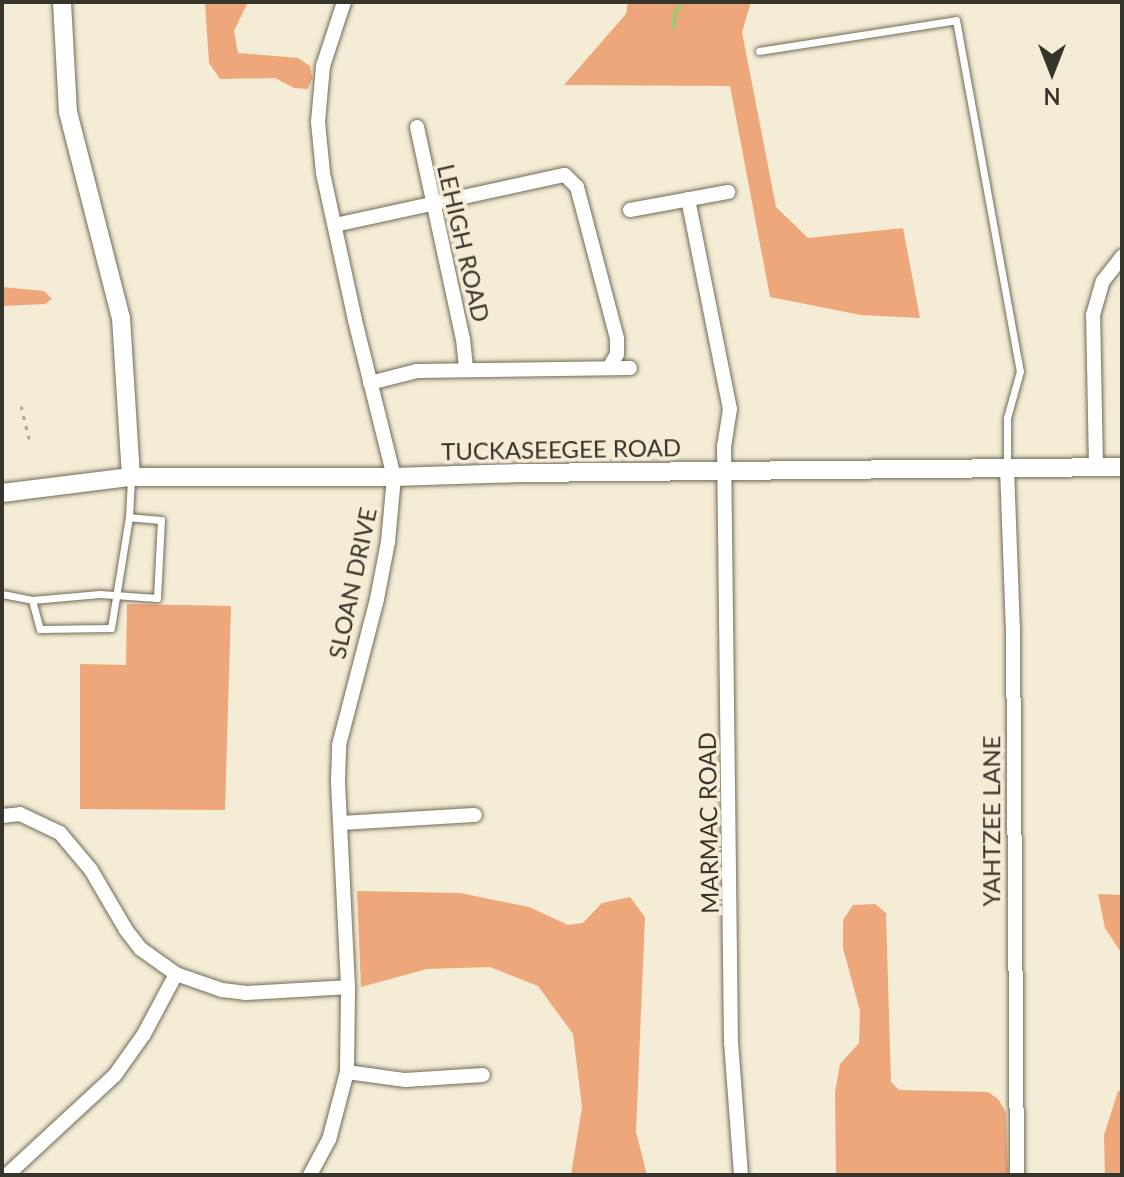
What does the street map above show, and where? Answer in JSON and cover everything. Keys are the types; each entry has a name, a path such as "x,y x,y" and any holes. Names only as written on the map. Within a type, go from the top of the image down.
{"street":[{"path":"62,2 68,112 121,318 131,477"},
{"name":"SLOAN DRIVE","path":"310,1175 329,1140 347,1072 348,987 339,745 377,599 388,542 394,477 323,173 318,102 323,66 344,2"},
{"name":"LEHIGH ROAD","path":"417,127 431,203 463,339 466,370"},
{"path":"335,225 556,174 570,178 577,187 617,338 617,354 609,368"},
{"path":"630,210 728,192"},
{"name":"MARMAC ROAD","path":"688,199 730,409 724,431 731,1042 741,1175"},
{"path":"1096,467 1093,315 1103,281 1122,257"},
{"path":"370,383 417,371 630,368"},
{"name":"TUCKASEEGEE ROAD","path":"2,493 131,477 394,477 725,470 1122,467"},
{"name":"YAHTZEE LANE","path":"1007,468 1013,628 1017,1175"},
{"path":"2,816 20,814 60,833 91,870 126,930 141,949 176,974 222,990 245,993 348,987"},
{"path":"340,823 475,815"},
{"path":"7,1175 115,1075 144,1034 176,974"},
{"path":"347,1072 438,1081 483,1075"}],"lane":[{"path":"759,51 956,20 1020,371 1007,418 1007,468"},
{"path":"32,600 40,629 111,628 129,517 131,477"},
{"path":"2,594 32,600 100,594 157,598 161,520 129,517"}],"path":[{"path":"21,406 30,441"}],"shaded area":[{"path":"205,2 248,2 234,31 238,53 298,58 310,66 312,78 308,89 294,88 275,78 220,79 209,63"},
{"path":"628,2 751,2 742,32 776,207 808,238 903,228 920,318 861,315 770,297 730,86 564,85 626,14"},
{"path":"2,287 44,291 52,299 45,304 2,306"},
{"path":"127,604 231,606 225,810 80,809 80,664 126,665"},
{"path":"357,891 460,893 529,907 568,925 583,923 602,903 630,897 645,917 636,1132 647,1175 571,1175 582,1107 573,1034 538,986 490,967 427,969 361,987"},
{"path":"1098,894 1122,895 1122,954 1105,928"},
{"path":"875,904 886,913 891,1082 899,1090 988,1092 998,1099 1006,1112 1008,1175 836,1175 835,1092 840,1064 859,1043 860,1011 843,948 843,920 853,905"},
{"path":"1118,1091 1122,1091 1122,1175 1105,1175 1104,1135"}],"waterway":[{"path":"674,28 675,12 683,2"}]}
